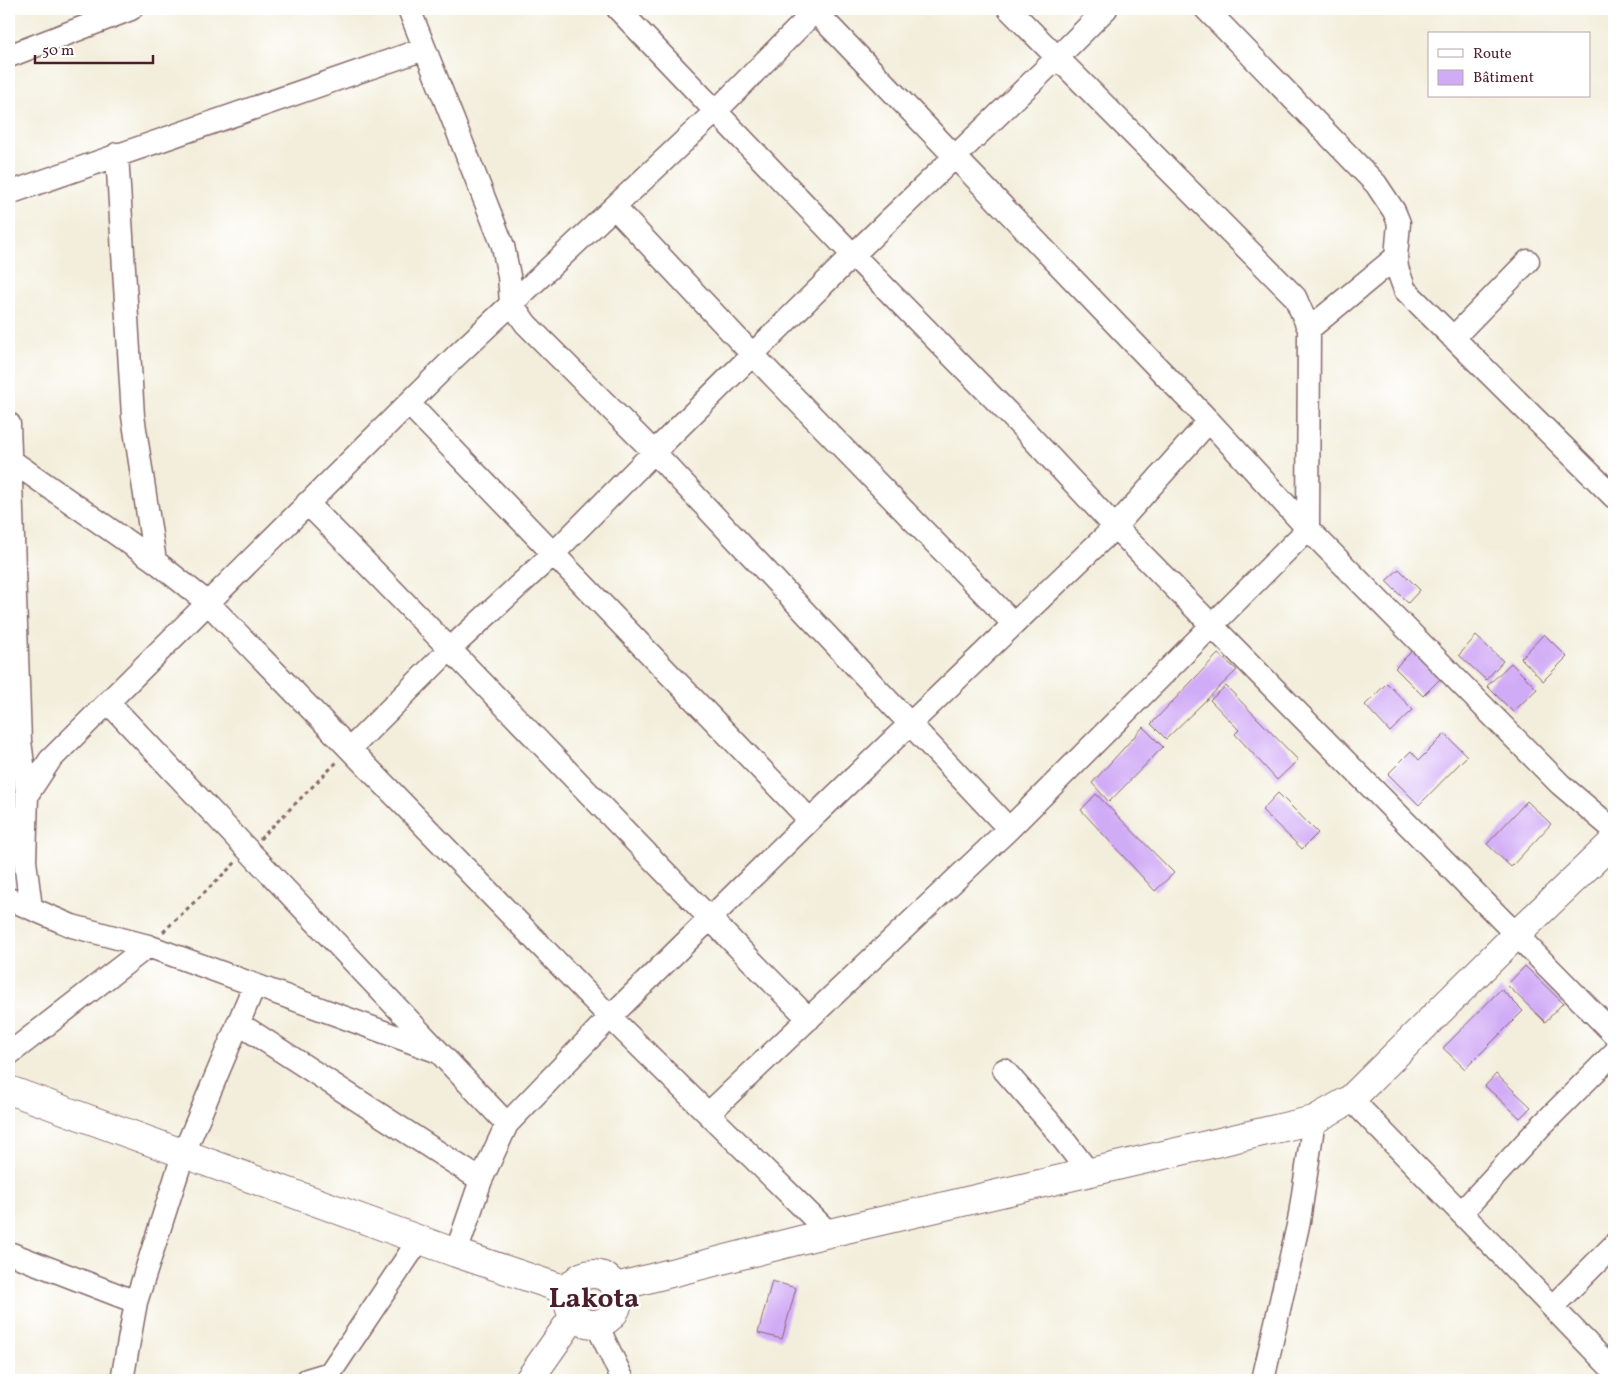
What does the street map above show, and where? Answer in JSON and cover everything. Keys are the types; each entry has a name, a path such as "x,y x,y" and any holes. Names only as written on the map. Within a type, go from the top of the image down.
{"main road":[{"path":"616,1287 830,1234 1314,1120 1352,1099 1517,934 1614,841"},
{"path":"9,1090 456,1253 580,1311 609,1320 617,1309 618,1302 616,1287 605,1277 591,1274 577,1279 580,1311 528,1380"}],"street":[{"path":"9,56 131,9"},
{"path":"408,9 503,246 509,276 511,303 526,324 654,452 1010,829"},
{"path":"618,9 853,255 1017,422 1115,527 1614,1034"},
{"path":"27,795 50,760 307,503 511,303 615,208 715,112 815,9 954,158 1209,421 1308,529 1560,784 1614,830"},
{"path":"709,1113 1010,829 1308,529 1309,329 1295,297 1009,9"},
{"path":"350,749 451,648 552,555 752,354 1106,9"},
{"path":"1206,9 1376,184 1394,211 1399,223 1396,257 1405,290 1614,497"},
{"path":"9,193 117,154 424,50"},
{"path":"117,154 133,416 155,560"},
{"path":"615,208 752,354 1013,623"},
{"path":"1309,329 1396,257"},
{"path":"1453,338 1528,261"},
{"path":"409,404 552,555 810,820"},
{"path":"456,1253 481,1180 507,1124 610,1017 810,820 1115,527 1209,421"},
{"path":"9,424 18,702 27,795 25,861 31,908"},
{"path":"10,460 155,560 208,602 610,1017 830,1234"},
{"path":"307,503 451,648 710,920 809,1018"},
{"path":"108,702 441,1052 507,1124"},
{"path":"9,899 72,926 148,946 254,986 441,1052"},
{"path":"9,1054 148,946"},
{"path":"122,1380 136,1302 183,1155 254,986"},
{"path":"238,1023 481,1180"},
{"path":"1461,1212 1540,1127 1614,1053"},
{"path":"1004,1070 1052,1125 1090,1174"},
{"path":"1352,1099 1614,1371"},
{"path":"1264,1380 1299,1221 1314,1120"},
{"path":"307,1380 328,1377 419,1240"},
{"path":"1553,1306 1614,1245"},
{"path":"9,1253 136,1302"},
{"path":"580,1311 623,1380"}],"building":[{"path":"1399,569 1420,590 1408,603 1386,581"},
{"path":"1544,634 1567,657 1543,681 1521,658"},
{"path":"1476,636 1503,661 1486,680 1459,655"},
{"path":"1412,651 1440,679 1423,696 1395,668"},
{"path":"1218,654 1237,670 1166,739 1151,724"},
{"path":"1511,663 1537,689 1513,712 1487,686"},
{"path":"1387,683 1413,710 1390,732 1365,705"},
{"path":"1226,686 1298,760 1277,780 1235,734 1239,730 1210,700"},
{"path":"1143,727 1163,747 1109,802 1092,783"},
{"path":"1445,734 1467,756 1419,805 1388,774 1411,751 1419,760"},
{"path":"1278,793 1318,833 1302,849 1262,810"},
{"path":"1096,794 1174,873 1155,891 1081,810"},
{"path":"1527,801 1551,824 1511,867 1487,844"},
{"path":"1525,966 1563,1003 1545,1022 1507,985"},
{"path":"1501,989 1523,1011 1465,1069 1443,1048"},
{"path":"1496,1074 1531,1107 1520,1118 1485,1086"},
{"path":"772,1281 796,1288 782,1339 758,1333"}],"district":[{"name":"Lakota","path":"594,1299"}]}
